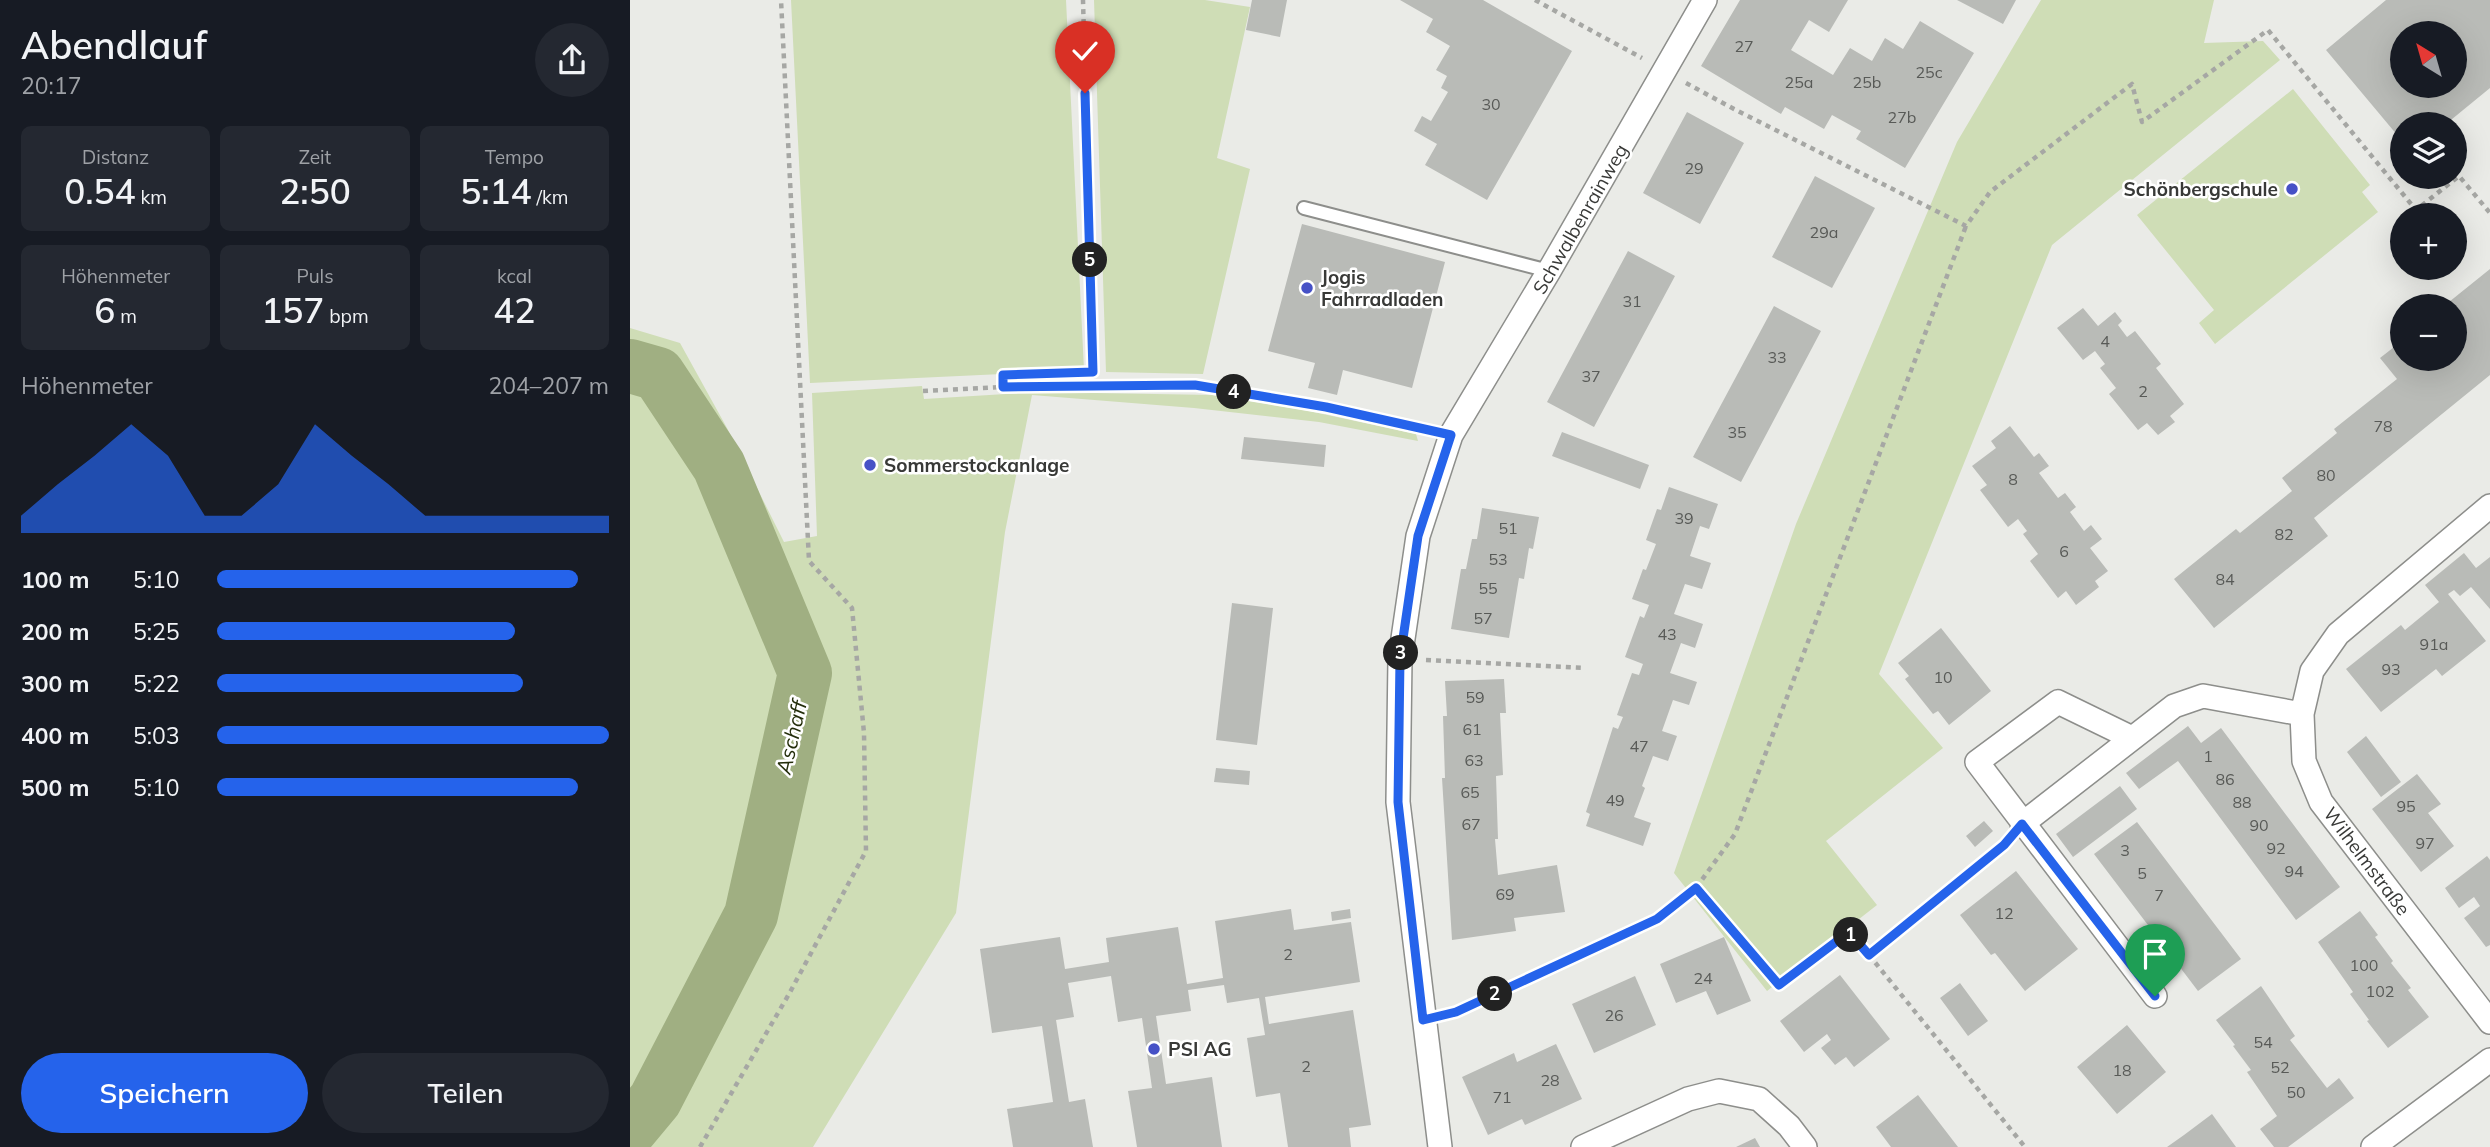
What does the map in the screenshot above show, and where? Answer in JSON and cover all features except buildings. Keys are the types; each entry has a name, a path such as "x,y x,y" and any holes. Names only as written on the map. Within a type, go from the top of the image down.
{"street":[{"name":"Schwalbenrainweg","path":"1440,1147 1398,802 1400,659 1418,536 1451,435 1705,0"},
{"name":"Wilhelmstraße","path":"2490,506 2338,634 2312,671 2302,714 2304,761 2322,802 2490,1022"},
{"path":"2022,824 2174,706 2203,696 2302,714"},
{"path":"2132,737 2058,702 1977,762 2155,996"},
{"path":"2373,1147 2490,1060"},
{"path":"1583,1147 1688,1099 1719,1091 1759,1099 1789,1126 1805,1147"}],"lane":[{"path":"1304,208 1549,271"}],"path":[{"path":"701,1147 789,994 866,850 864,733 852,608 808,561 781,0"},
{"path":"1003,387 1003,375 1093,372 1083,0"},
{"path":"1535,0 1734,109 1966,226"},
{"path":"1423,1020 1456,1012 1657,919 1696,888 1735,834 1966,226 1990,192 2132,84 2142,122 2268,30 2390,178"},
{"path":"2467,186 2490,213"},
{"path":"2399,189 2416,210 2440,189"},
{"path":"923,391 1003,387 1195,385 1326,407 1451,435"},
{"path":"1400,659 1585,668"},
{"path":"1869,955 2004,845 2022,824"},
{"path":"1696,888 1779,985 1849,932 2025,1147"}],"green space":[{"path":"791,0 1066,0 1084,370 810,383"},
{"path":"1094,0 1205,0 1250,7 1217,158 1250,169 1203,374 1106,372"},
{"path":"2041,0 2214,0 2204,43 2263,41 2280,60 2052,245 1879,674 1943,748 1826,841 1877,905 1767,991 1674,873 1796,524 1957,142"},
{"path":"2293,89 2370,185 2362,192 2378,212 2215,344 2199,323 2214,310 2137,215"},
{"path":"630,328 680,343 727,428 784,542 817,536 812,393 922,386 924,399 1037,392 1213,395 1309,411 1416,434 1418,441 1319,422 1194,408 1032,395 1005,532 956,913 813,1147 630,1147"}],"waterway":[{"name":"Aschaff","path":"630,366 658,374 719,466 805,673 751,915 655,1100 630,1130"}],"place":[{"name":"Schönbergschule","path":"2292,189"},
{"name":"Jogis Fahrradladen","path":"1307,288"},
{"name":"Sommerstockanlage","path":"870,465"},
{"name":"PSI AG","path":"1154,1049"}],"route":[{"path":"1085,93 1093,372 1003,375 1003,387 1195,385 1326,407 1451,435 1418,536 1400,659 1398,802 1423,1020 1456,1012 1657,919 1696,888 1779,985 1849,932 1869,955 2004,845 2022,824 2155,996"}]}
